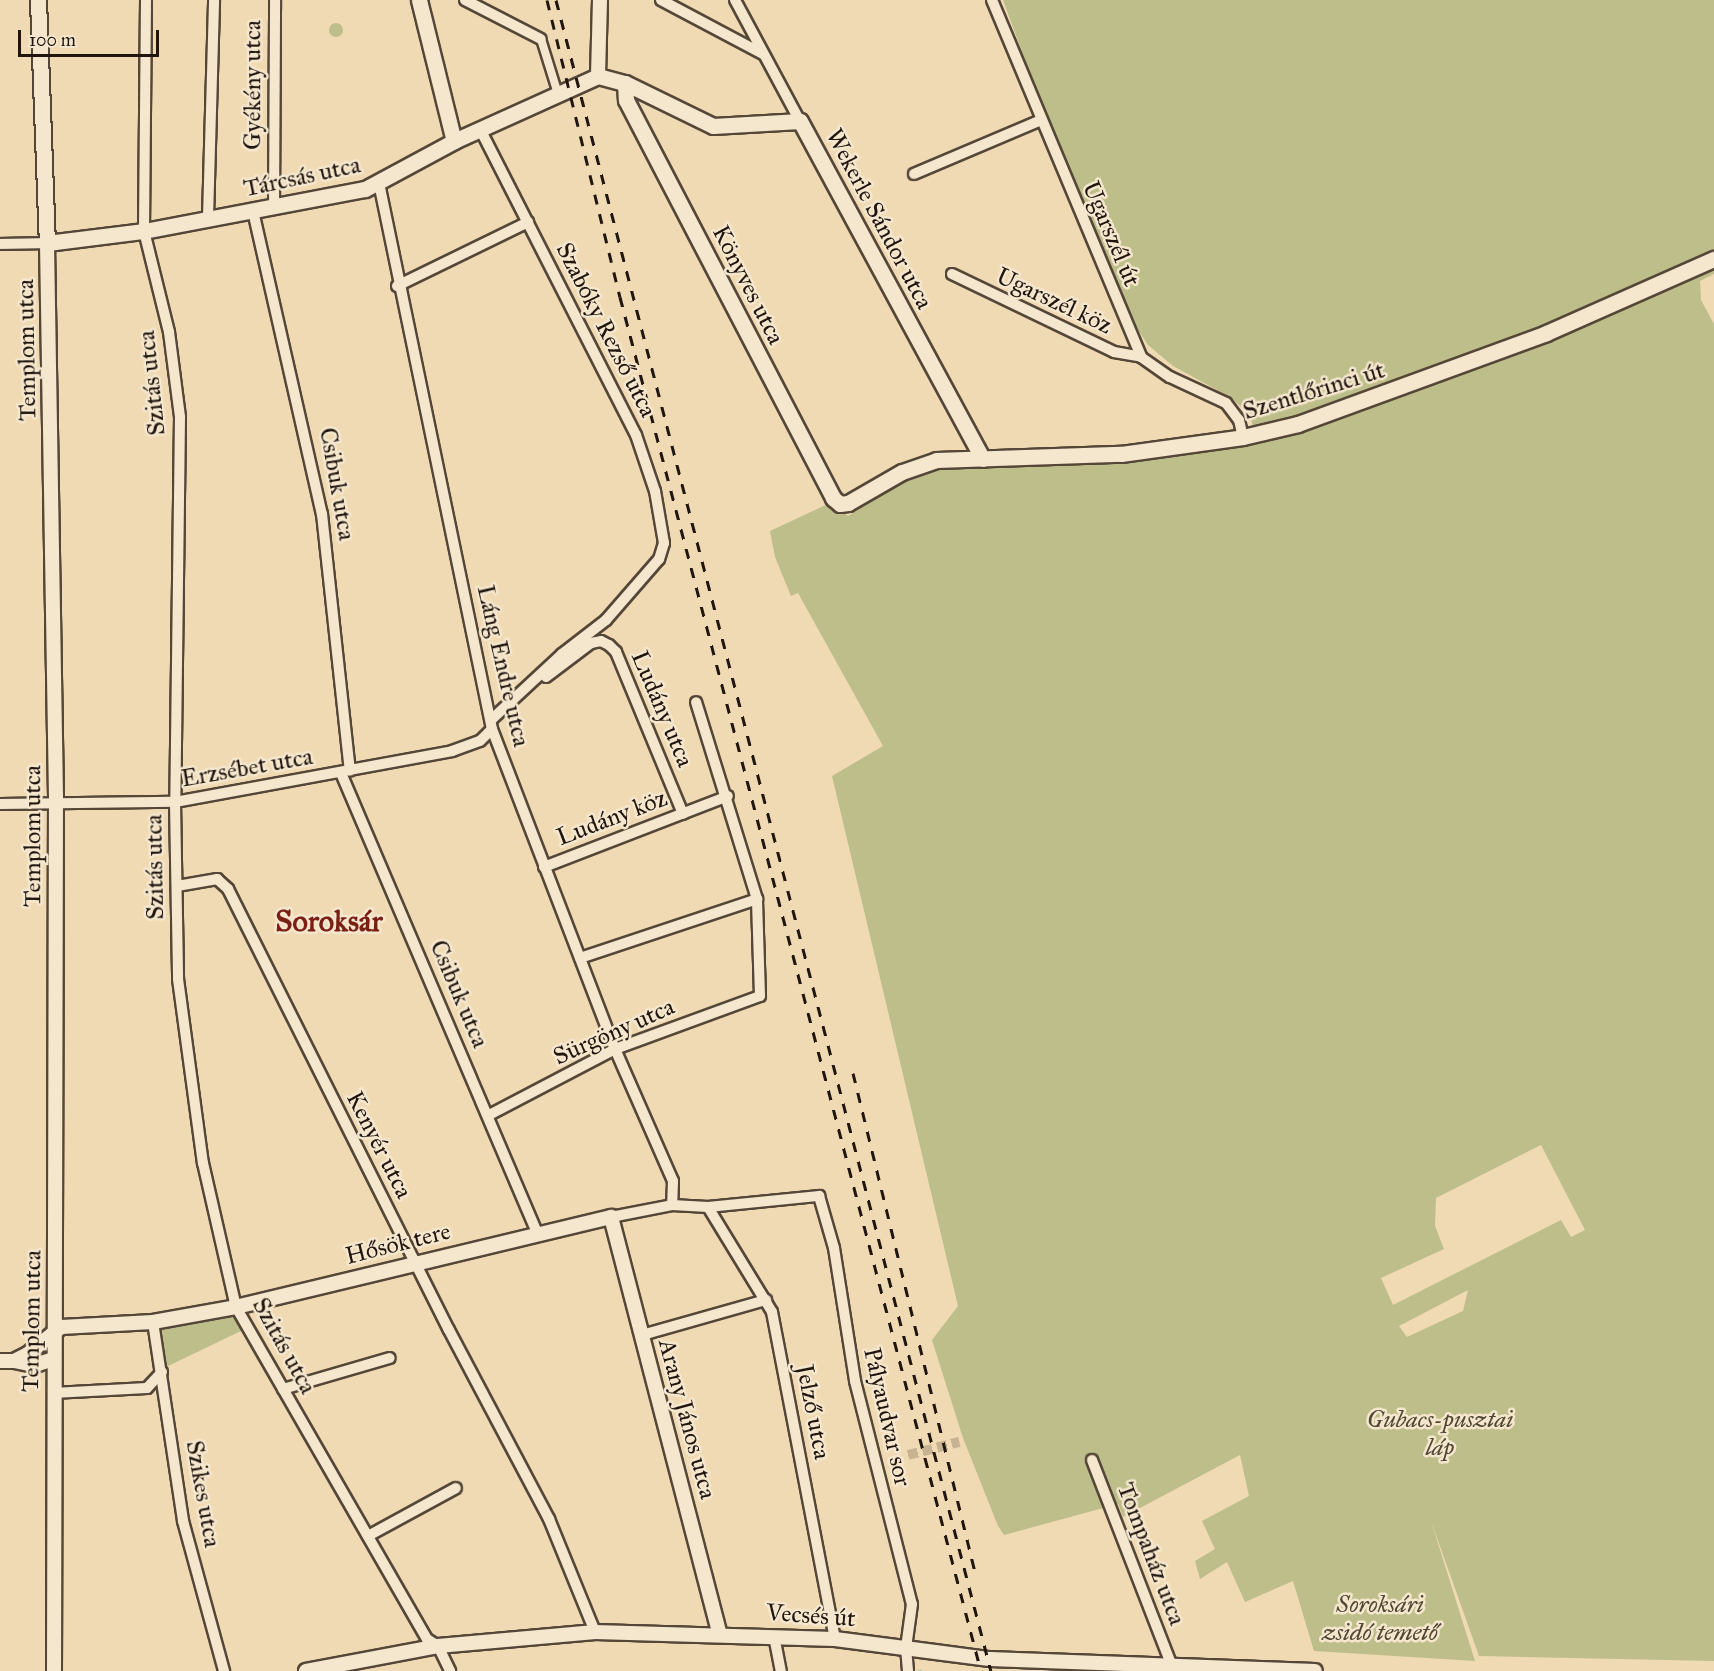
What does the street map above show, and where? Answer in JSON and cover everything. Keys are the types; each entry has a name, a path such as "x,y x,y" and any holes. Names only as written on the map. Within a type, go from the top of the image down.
{"main road":[{"name":"Templom utca","path":"38,0 47,243"},
{"path":"419,0 454,141"},
{"name":"Tárcsás utca","path":"47,243 144,231 274,207 379,183 454,141 598,76"},
{"path":"598,76 625,83 713,126 800,121"},
{"name":"Könyves utca","path":"625,83 626,100 833,498 840,504"},
{"name":"Wekerle Sándor utca","path":"800,121 983,459"},
{"name":"Szentlőrinci út","path":"840,504 848,503 917,465 936,460 1121,454 1243,437 1330,413 1535,337 1714,259"}],"street":[{"name":"Szitás utca","path":"146,0 144,231 171,342 180,417 175,802 178,979 183,1034 203,1162 236,1307 427,1639 438,1646 450,1671"},
{"path":"208,218 214,0"},
{"name":"Gyékény utca","path":"274,0 274,207"},
{"path":"465,0 541,39 558,94"},
{"path":"598,76 600,0"},
{"path":"661,0 763,54"},
{"name":"Wekerle Sándor utca","path":"735,0 800,121"},
{"name":"Ugarszél út","path":"992,0 1141,357"},
{"path":"914,174 1041,120"},
{"name":"Szabóky Rezső utca","path":"480,129 639,442 655,491 664,543 658,559"},
{"name":"Láng Endre utca","path":"379,183 397,286 492,724 544,867 615,1050 673,1181 672,1205"},
{"name":"Csibuk utca","path":"253,211 322,514 346,772 537,1232"},
{"path":"397,286 528,222"},
{"name":"Tárcsás utca","path":"0,244 47,243"},
{"name":"Templom utca","path":"47,243 56,803 54,1671"},
{"name":"Ugarszél köz","path":"952,274 1114,352 1141,357"},
{"path":"1141,357 1170,377 1226,403 1239,420 1243,437"},
{"name":"Erzsébet utca","path":"0,804 175,802 452,751 480,741 528,684 606,620 658,559"},
{"name":"Ludány utca","path":"528,684 540,682 591,643 601,641 609,645 616,652 683,814"},
{"path":"580,958 757,899 728,796 696,702"},
{"name":"Ludány köz","path":"544,867 728,796"},
{"name":"Kenyér utca","path":"177,886 217,879 225,884 415,1263 549,1519 595,1632"},
{"name":"Sürgöny utca","path":"489,1115 615,1050 760,996 757,899"},
{"name":"Hősök tere","path":"55,1329 153,1322 236,1307 537,1232 672,1205 708,1207 819,1196"},
{"name":"Pályaudvar sor","path":"819,1196 834,1248 855,1381 912,1604 906,1648 908,1671"},
{"name":"Jelző utca","path":"708,1207 772,1312 835,1639"},
{"name":"Arany János utca","path":"611,1217 719,1633"},
{"path":"642,1335 766,1300"},
{"name":"Szikes utca","path":"153,1322 183,1521 224,1671"},
{"path":"7,1361 36,1349 55,1329"},
{"path":"283,1389 390,1358"},
{"path":"7,1361 35,1365 53,1359"},
{"path":"53,1393 147,1388 162,1372"},
{"name":"Tompaház utca","path":"1092,1460 1171,1664"},
{"path":"368,1536 456,1488"},
{"name":"Vecsés út","path":"306,1671 438,1646 595,1632 719,1633 835,1639 1059,1666 1151,1667 1171,1664 1315,1671"},
{"path":"774,1636 781,1671"}],"green space":[{"path":"1003,0 1714,0 1714,274 1700,281 1701,300 1714,324 1714,1661 1479,1656 1431,1521 1475,1661 1314,1651 1293,1581 1245,1602 1227,1562 1200,1579 1195,1561 1215,1549 1202,1521 1249,1496 1240,1455 1123,1517 1118,1504 1004,1535 998,1526 963,1438 932,1340 958,1306 832,776 883,746 798,593 791,596 775,557 770,531 830,503 848,516 906,479 938,466 1258,441 1249,414 1230,397 1173,366 1148,345 1133,322 1091,241","holes":["1541,1145 1585,1230 1571,1237 1561,1220 1393,1305 1381,1278 1444,1249 1435,1226 1436,1198","1468,1290 1463,1311 1407,1337 1399,1326"]},
{"path":"336,23 341,25 343,30 341,35 336,37 331,35 329,30 331,25"},
{"path":"236,1314 245,1329 164,1368 156,1324"}],"tunnel":[{"path":"908,1455 959,1442"}],"railway":[{"path":"547,0 620,297 981,1671"},
{"path":"556,0 991,1671"},
{"path":"853,1073 975,1572"}],"district":[{"name":"Soroksár","path":"329,921"}],"park label":[{"name":"Gubacs-pusztai láp","path":"1440,1434"},
{"name":"Soroksári zsidó temető","path":"1380,1619"}]}
